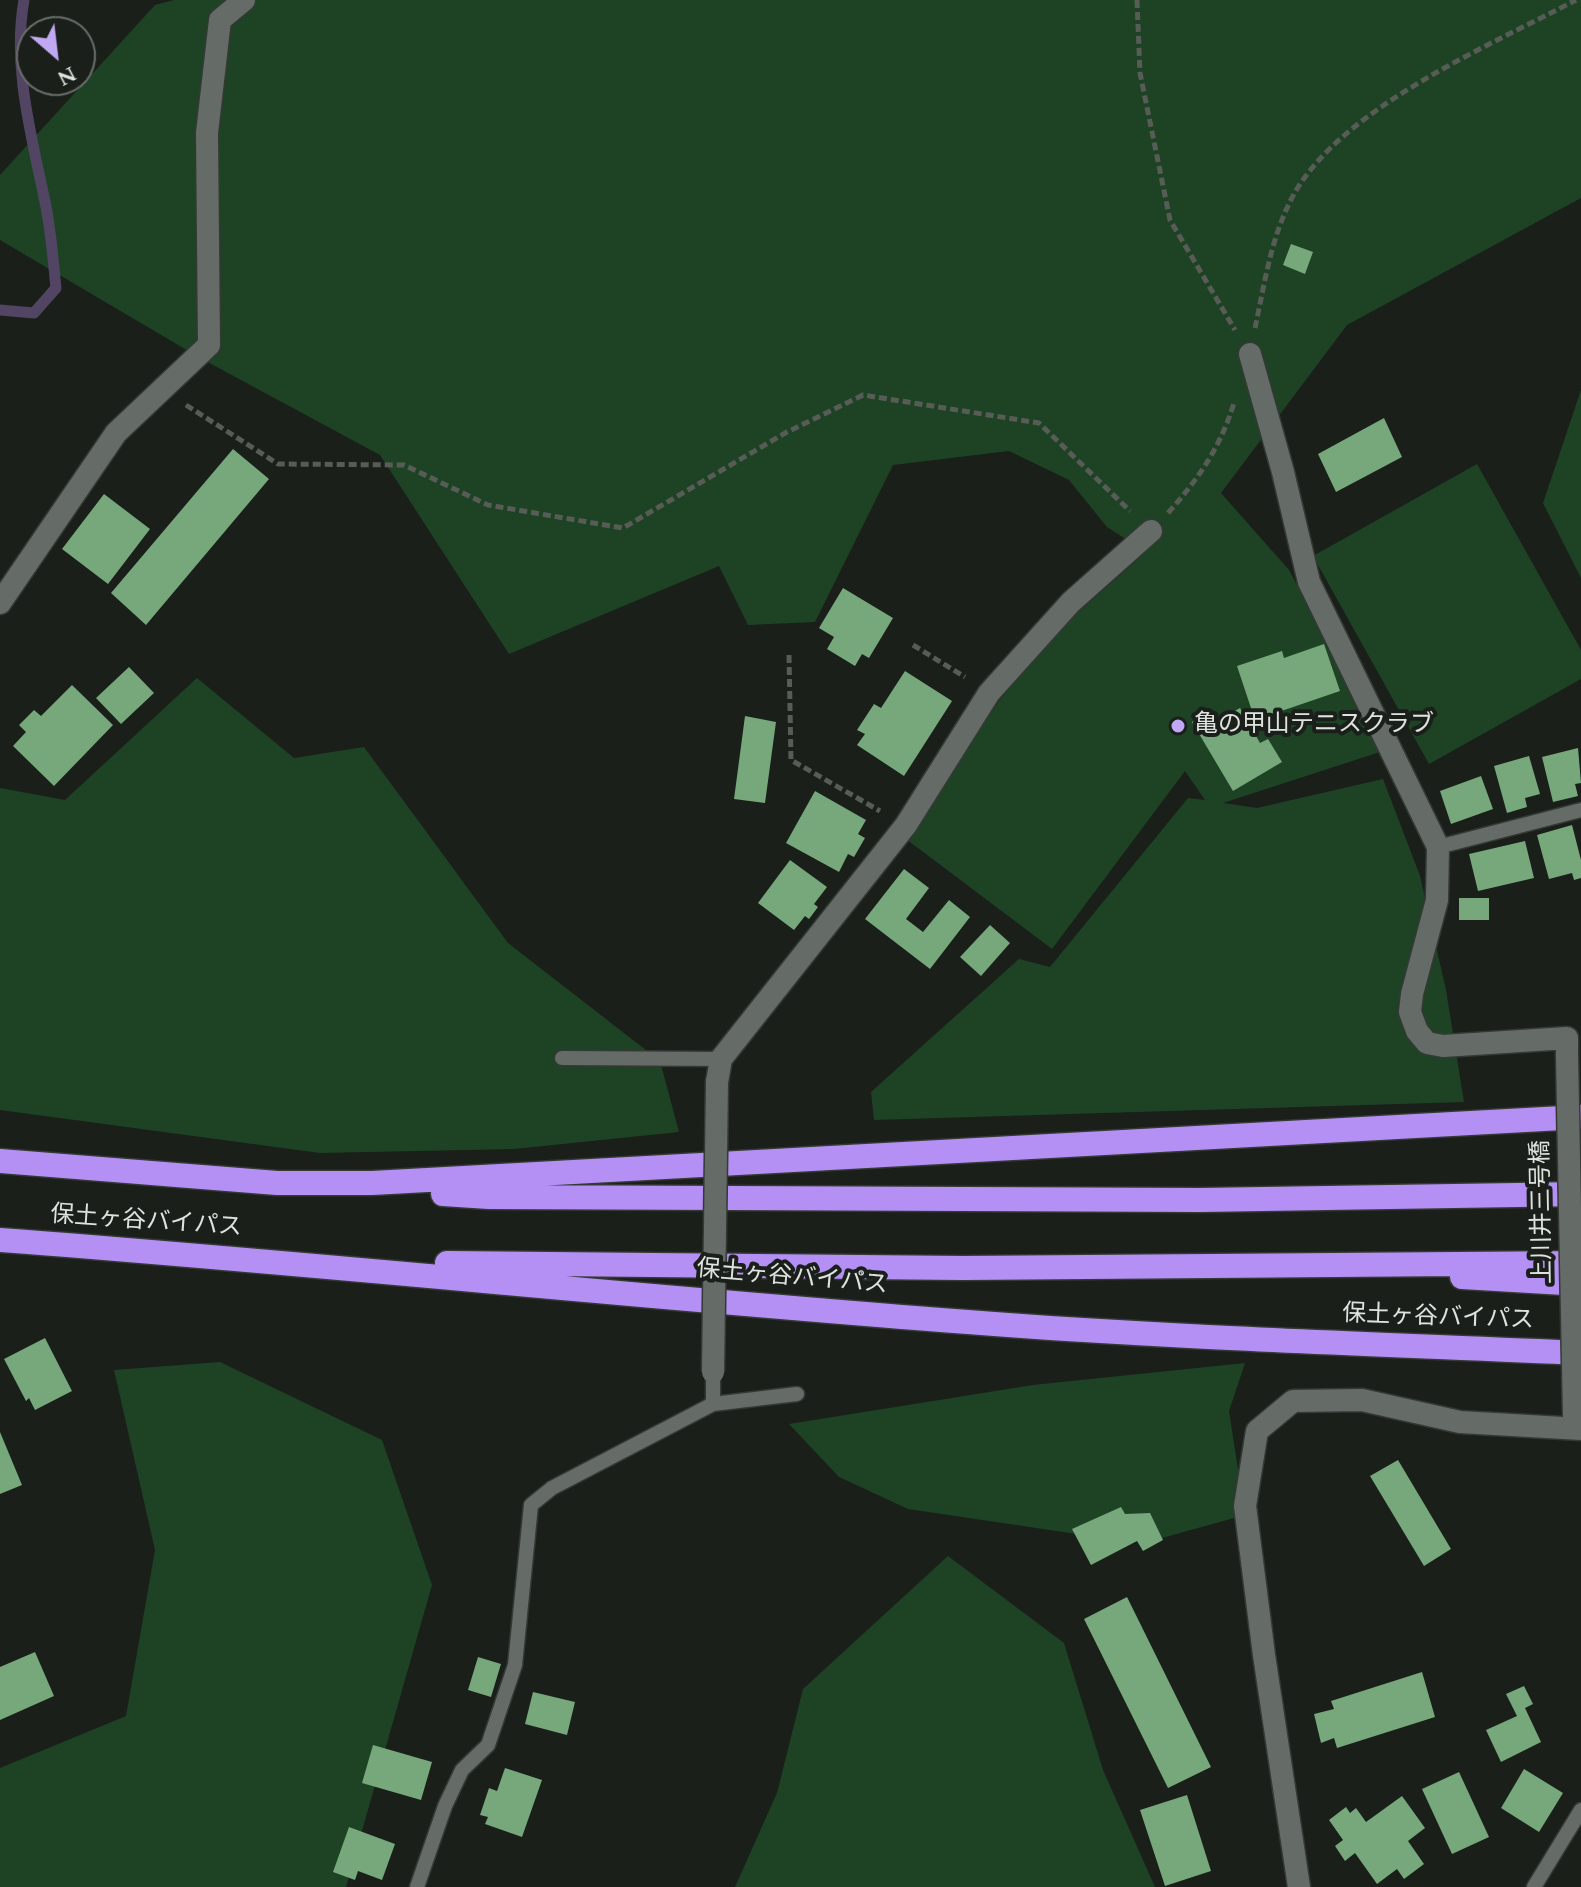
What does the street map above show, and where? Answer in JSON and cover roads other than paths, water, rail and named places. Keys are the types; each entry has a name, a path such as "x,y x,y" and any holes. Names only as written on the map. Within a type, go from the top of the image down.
{"highway":[{"name":"保土ヶ谷バイパス","path":"0,1161 277,1183 372,1183 1581,1117"},
{"path":"277,1183 489,1197 1060,1201 1581,1194"},
{"path":"1464,1195 1581,1183"},
{"name":"保土ヶ谷バイパス","path":"0,1240 282,1261 971,1322 1265,1340 1581,1353"},
{"path":"282,1261 947,1268 1581,1263"},
{"path":"1308,1266 1581,1284"}],"street":[{"path":"0,603 116,433 209,345 207,133 220,20 244,0"},
{"path":"1250,354 1309,582 1402,767 1438,847 1437,900 1412,994 1410,1012 1417,1031 1427,1043 1443,1046 1572,1043"},
{"path":"713,1372 717,1082 721,1059 906,825 989,693 1071,602 1151,531"},
{"name":"上川井三号橋","path":"1572,1043 1577,1425"},
{"path":"1299,1887 1245,1506 1257,1431 1293,1401 1362,1400 1460,1422 1577,1425"}],"lane":[{"path":"1438,847 1581,810"},
{"path":"562,1058 721,1059"},
{"path":"713,1372 713,1404"},
{"path":"417,1887 445,1806 462,1770 488,1745 515,1665 531,1505 552,1488 713,1404 797,1394"},
{"path":"1534,1887 1581,1810"}],"waterway":[{"path":"0,310 34,313 56,288 49,223 22,76 20,51 24,0"}],"place":[{"name":"亀の甲山テニスクラブ","path":"1178,726"}]}
